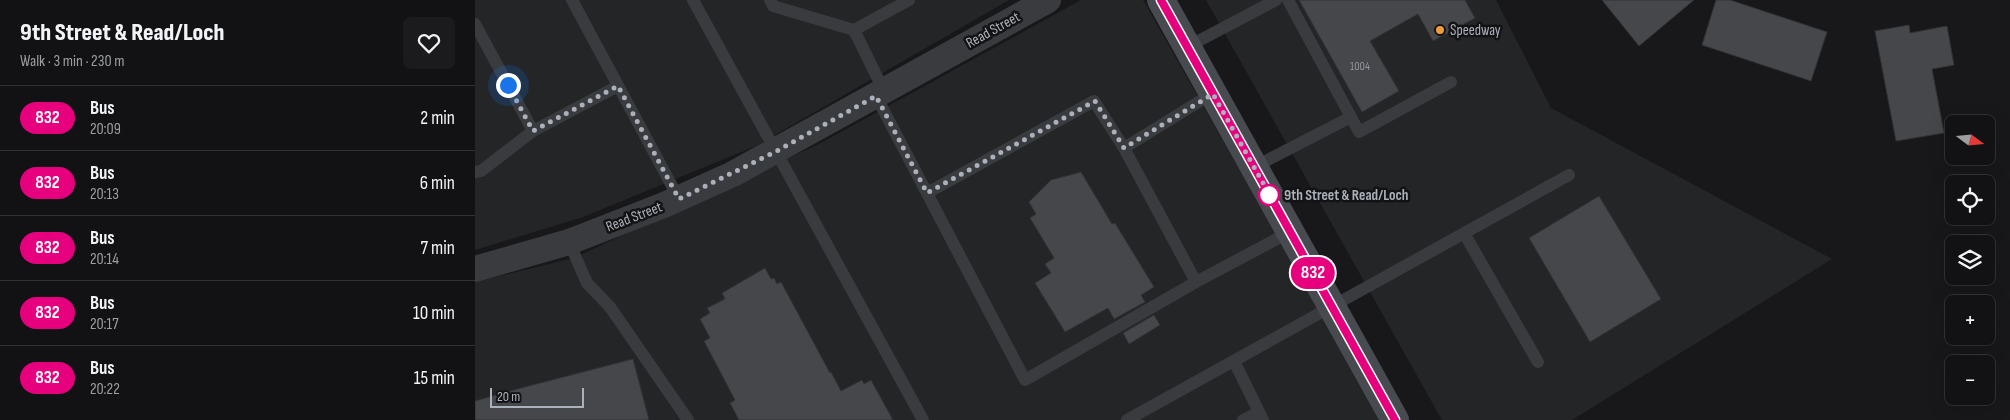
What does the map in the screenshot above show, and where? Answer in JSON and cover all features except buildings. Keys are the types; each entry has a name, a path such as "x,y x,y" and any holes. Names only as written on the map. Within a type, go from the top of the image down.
{"main road":[{"path":"1161,0 1395,420"}],"street":[{"name":"Read Street","path":"475,270 569,242 679,199 775,152 1048,0"}],"lane":[{"path":"572,0 679,199"},
{"path":"693,0 923,420"},
{"path":"770,0 773,6 854,30 909,0"},
{"path":"1187,47 1276,0"},
{"path":"1288,0 1359,132 1451,82"},
{"path":"475,24 533,131"},
{"path":"854,30 880,93 927,193 1025,380 1196,282 1290,232"},
{"path":"475,172 481,171 533,131 618,86"},
{"path":"1124,148 1213,94"},
{"path":"927,193 1095,101 1124,148 1196,282"},
{"path":"1254,167 1351,117"},
{"path":"1127,420 1569,174"},
{"path":"1464,233 1538,362"},
{"path":"569,242 587,283 610,307 688,420"},
{"path":"1234,361 1261,416 1243,420"}],"shaded area":[{"path":"475,0 1009,0 756,146 583,217 475,250"},
{"path":"1081,0 1143,0 1382,420 475,420 475,282 574,258 819,144"},
{"path":"1206,0 1496,0 1551,108 1832,259 1572,420 1442,420"}],"bus line":[{"name":"832","path":"1161,0 1395,420"}],"place":[{"name":"Speedway","path":"1440,30"},
{"name":"9th Street & Read/Loch","path":"1269,195"}],"route":[{"path":"508,85 533,131 618,86 679,199 733,174 876,96 927,193 1095,101 1124,148 1213,94 1272,199 1269,195"}]}
